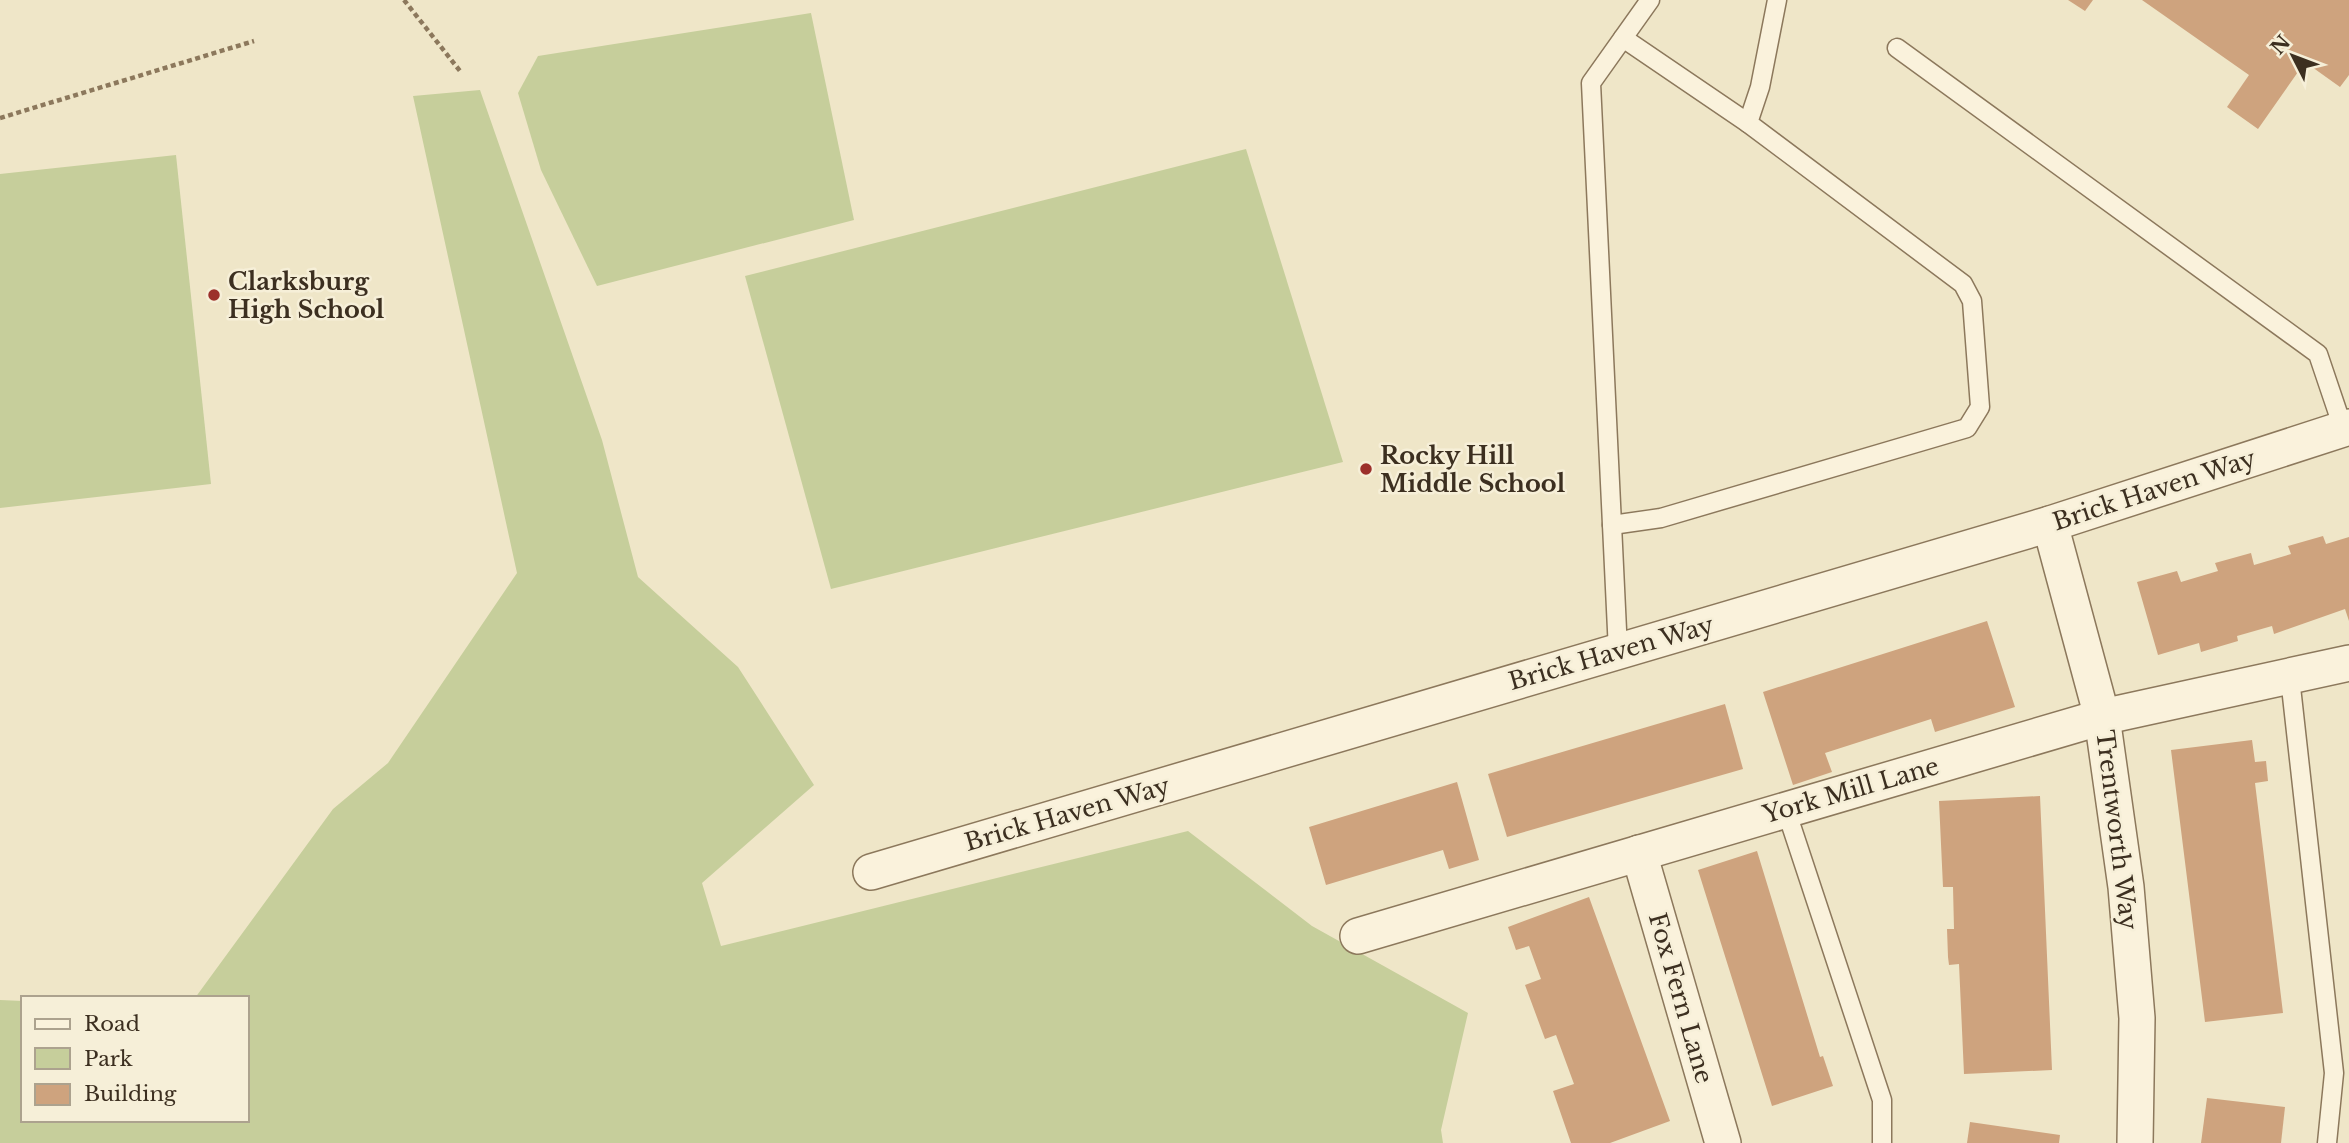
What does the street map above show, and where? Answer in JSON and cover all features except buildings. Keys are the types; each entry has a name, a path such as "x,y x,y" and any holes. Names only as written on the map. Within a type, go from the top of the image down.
{"street":[{"name":"Brick Haven Way","path":"871,872 2050,524 2346,427"},
{"name":"Trentworth Way","path":"2050,524 2102,717 2126,887 2137,1018 2135,1143"},
{"name":"York Mill Lane","path":"1358,936 2102,717 2349,663"},
{"name":"Fox Fern Lane","path":"1639,853 1723,1143"}],"lane":[{"path":"1618,651 1591,83 1650,0"},
{"path":"1748,123 1760,87 1777,0"},
{"path":"1612,525 1661,518 1967,428 1980,407 1972,301 1963,284 1748,123 1623,38"},
{"path":"1897,48 2318,354 2346,427"},
{"path":"2290,678 2334,1073 2327,1143"},
{"path":"1786,810 1882,1100 1882,1143"}],"path":[{"path":"404,0 460,71"},
{"path":"0,118 254,41"}],"green space":[{"path":"811,13 854,220 597,286 541,170 518,93 538,56"},
{"path":"480,90 602,440 638,577 738,667 814,785 702,883 721,946 1188,831 1312,926 1468,1013 1441,1130 1443,1143 0,1143 0,1000 21,1001 21,1122 248,1122 248,996 196,996 333,809 388,763 517,573 413,96"},
{"path":"1246,149 1343,462 831,589 745,276"},
{"path":"176,155 211,484 0,508 0,174"}],"place":[{"name":"Clarksburg High School","path":"214,295"},
{"name":"Rocky Hill Middle School","path":"1366,469"}]}
